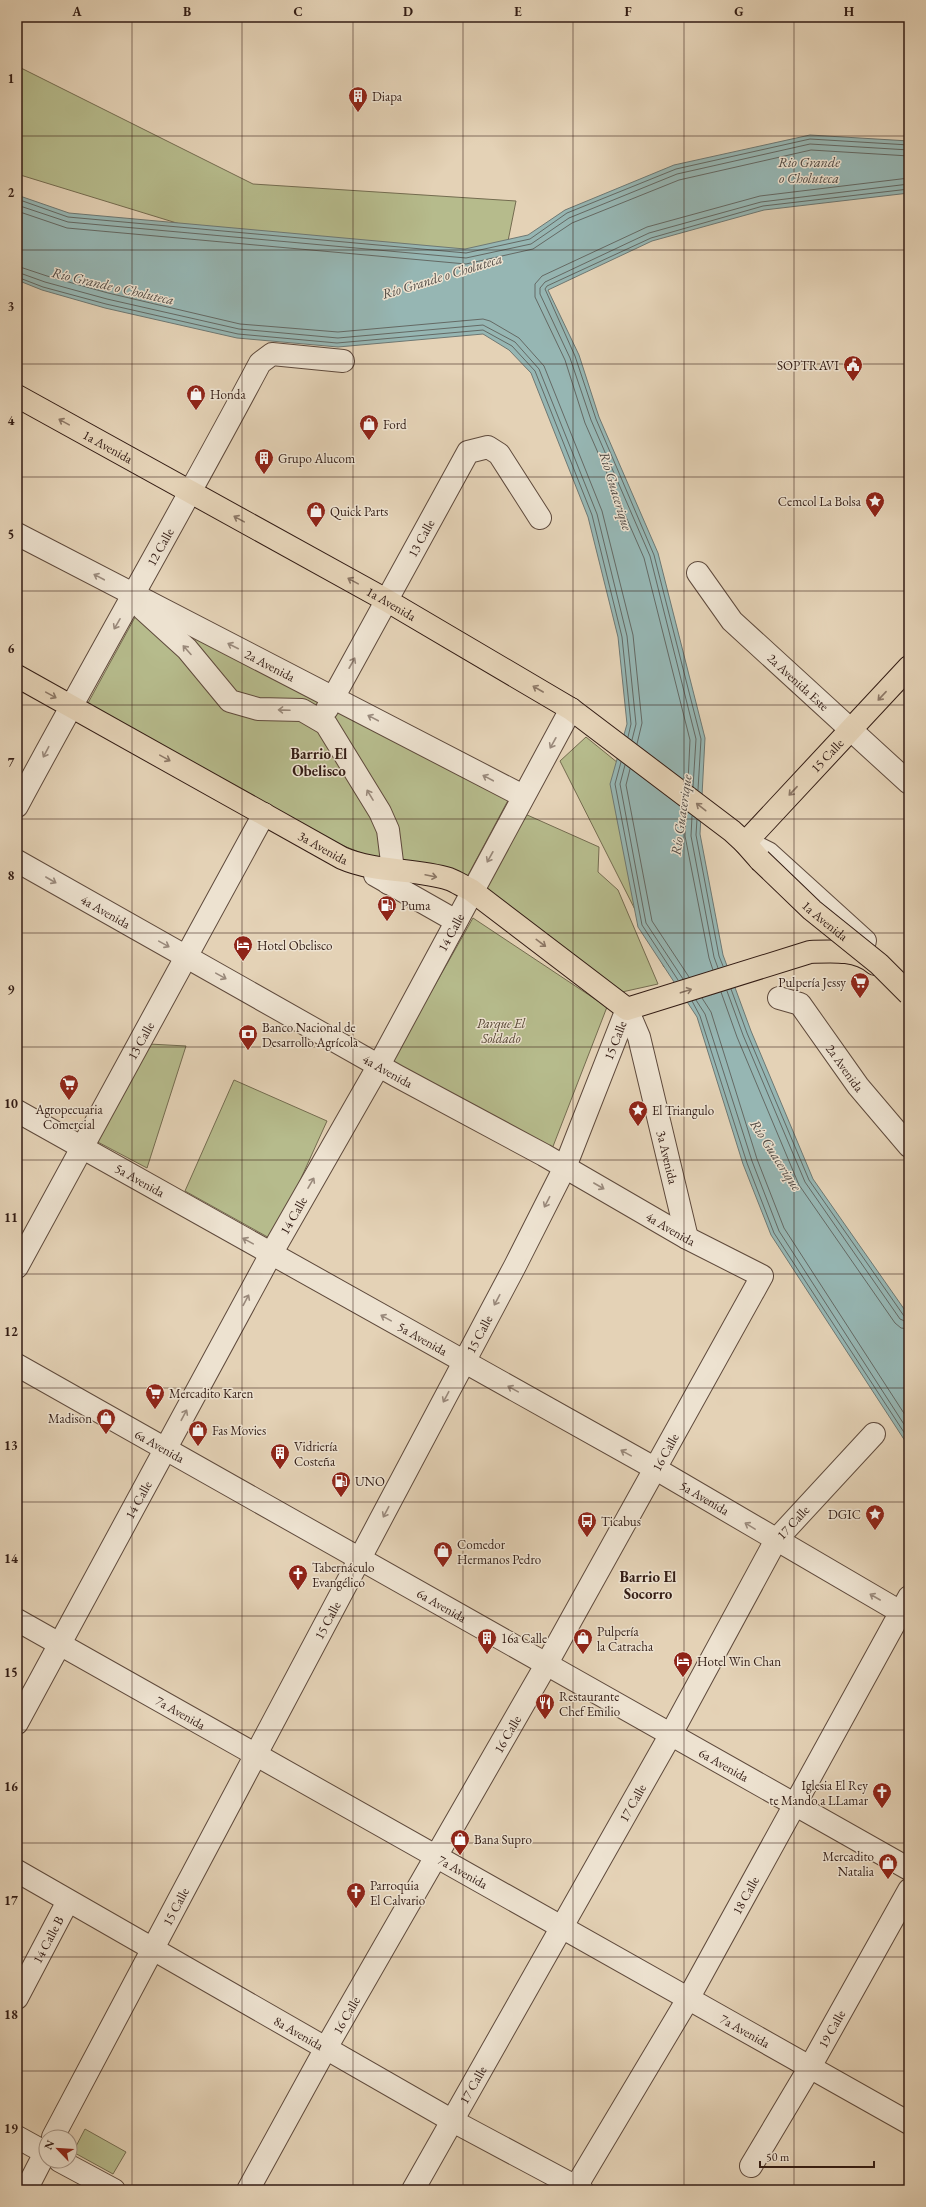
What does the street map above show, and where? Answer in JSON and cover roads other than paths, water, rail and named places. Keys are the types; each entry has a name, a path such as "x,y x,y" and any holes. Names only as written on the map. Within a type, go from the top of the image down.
{"main road":[{"name":"1a Avenida","path":"17,396 386,600 578,713 739,837 760,860 812,910 879,964 909,994"},
{"name":"15 Calle","path":"739,837 851,729 909,667"},
{"name":"3a Avenida","path":"17,676 358,866 390,876 449,880 471,890 626,1009"},
{"path":"626,1009 796,955 810,952 835,951 858,954 868,958 896,983 903,986 909,984"},
{"path":"835,951 856,961 890,986 909,1006"}],"street":[{"name":"12 Calle","path":"17,806 71,706 192,493 260,363 272,354 343,361"},
{"name":"13 Calle","path":"321,720 468,452 488,447 499,454 540,518"},
{"name":"2a Avenida","path":"17,534 133,597 333,697 523,796"},
{"name":"2a Avenida Este","path":"698,573 732,620 909,783"},
{"path":"133,597 187,649 230,702 258,709 302,710 321,720 332,731 380,812 388,830 390,876 456,921"},
{"name":"14 Calle","path":"17,1723 271,1254 379,1065 471,890 523,796 578,713"},
{"name":"13 Calle","path":"17,1267 188,957 264,814"},
{"name":"1a Avenida","path":"739,837 768,853 909,980"},
{"name":"4a Avenida","path":"17,861 379,1065 565,1167 687,1238 762,1276"},
{"name":"2a Avenida","path":"779,998 800,1004 858,1086 909,1146"},
{"name":"15 Calle","path":"61,2129 152,1949 360,1560 565,1167 626,1009"},
{"name":"3a Avenida","path":"626,1009 639,1037 687,1238"},
{"name":"5a Avenida","path":"17,1111 656,1469 776,1540 906,1609"},
{"name":"16 Calle","path":"248,2190 326,2048 546,1665 762,1276"},
{"name":"6a Avenida","path":"17,1365 909,1869"},
{"name":"17 Calle","path":"413,2190 451,2120 562,1928 776,1540 874,1434"},
{"name":"18 Calle","path":"577,2189 688,1999 906,1609"},
{"name":"7a Avenida","path":"17,1620 909,2123"},
{"name":"8a Avenida","path":"17,1871 68,1902 451,2120 577,2189"},
{"name":"19 Calle","path":"751,2166 810,2068 909,1890"},
{"name":"14 Calle B","path":"17,1998 68,1902"},
{"path":"17,2137 38,2146"},
{"path":"78,2168 114,2190"},
{"name":"15 Calle","path":"26,2190 39,2169"}],"water":[{"path":"810,135 909,141 909,193 764,210 652,241 548,290 579,355 599,417 658,553 705,738 700,834 723,955 751,1031 813,1179 909,1316 909,1447 771,1235 743,1164 697,1017 638,927 610,784 627,724 618,637 588,517 531,373 509,350 483,334 338,347 237,338 105,308 42,290 17,280 17,195 69,213 465,249 528,235 565,210 674,165"}],"place":[{"name":"Diapa","path":"358,113"},
{"name":"SOPTRAVI","path":"853,382"},
{"name":"Honda","path":"196,411"},
{"name":"Ford","path":"369,441"},
{"name":"Grupo Alucom","path":"264,475"},
{"name":"Cemcol La Bolsa","path":"875,518"},
{"name":"Quick Parts","path":"316,528"},
{"name":"Puma","path":"387,922"},
{"name":"Hotel Obelisco","path":"243,962"},
{"name":"Pulpería Jessy","path":"860,999"},
{"name":"Banco Nacional de Desarrollo Agrícola","path":"248,1051"},
{"name":"Agropecuaria Comercial","path":"69,1101"},
{"name":"El Triangulo","path":"638,1127"},
{"name":"Mercadito Karen","path":"155,1410"},
{"name":"Madison","path":"106,1435"},
{"name":"Fas Movies","path":"198,1447"},
{"name":"Vidriería Costeña","path":"280,1470"},
{"name":"UNO","path":"341,1498"},
{"name":"DGIC","path":"875,1531"},
{"name":"Ticabus","path":"587,1538"},
{"name":"Comedor Hermanos Pedro","path":"443,1568"},
{"name":"Tabernáculo Evangélico","path":"298,1591"},
{"name":"16a Calle","path":"487,1655"},
{"name":"Pulpería la Catracha","path":"583,1655"},
{"name":"Hotel Win Chan","path":"683,1678"},
{"name":"Restaurante Chef Emilio","path":"545,1720"},
{"name":"Iglesia El Rey te Mando a LLamar","path":"882,1809"},
{"name":"Bana Supro","path":"460,1856"},
{"name":"Mercadito Natalia","path":"888,1880"},
{"name":"Parroquia El Calvario","path":"356,1909"}],"district":[{"name":"Barrio El Obelisco","path":"319,762"},
{"name":"Barrio El Socorro","path":"648,1586"}],"water label":[{"name":"Rio Grande o Choluteca","path":"809,170"},
{"name":"Río Grande o Choluteca","path":"442,276"},
{"name":"Río Grande o Choluteca","path":"113,286"},
{"name":"Río Guacerique","path":"616,491"},
{"name":"Río Guacerique","path":"681,815"},
{"name":"Río Guacerique","path":"776,1155"}],"park label":[{"name":"Parque El Soldado","path":"501,1030"}]}
